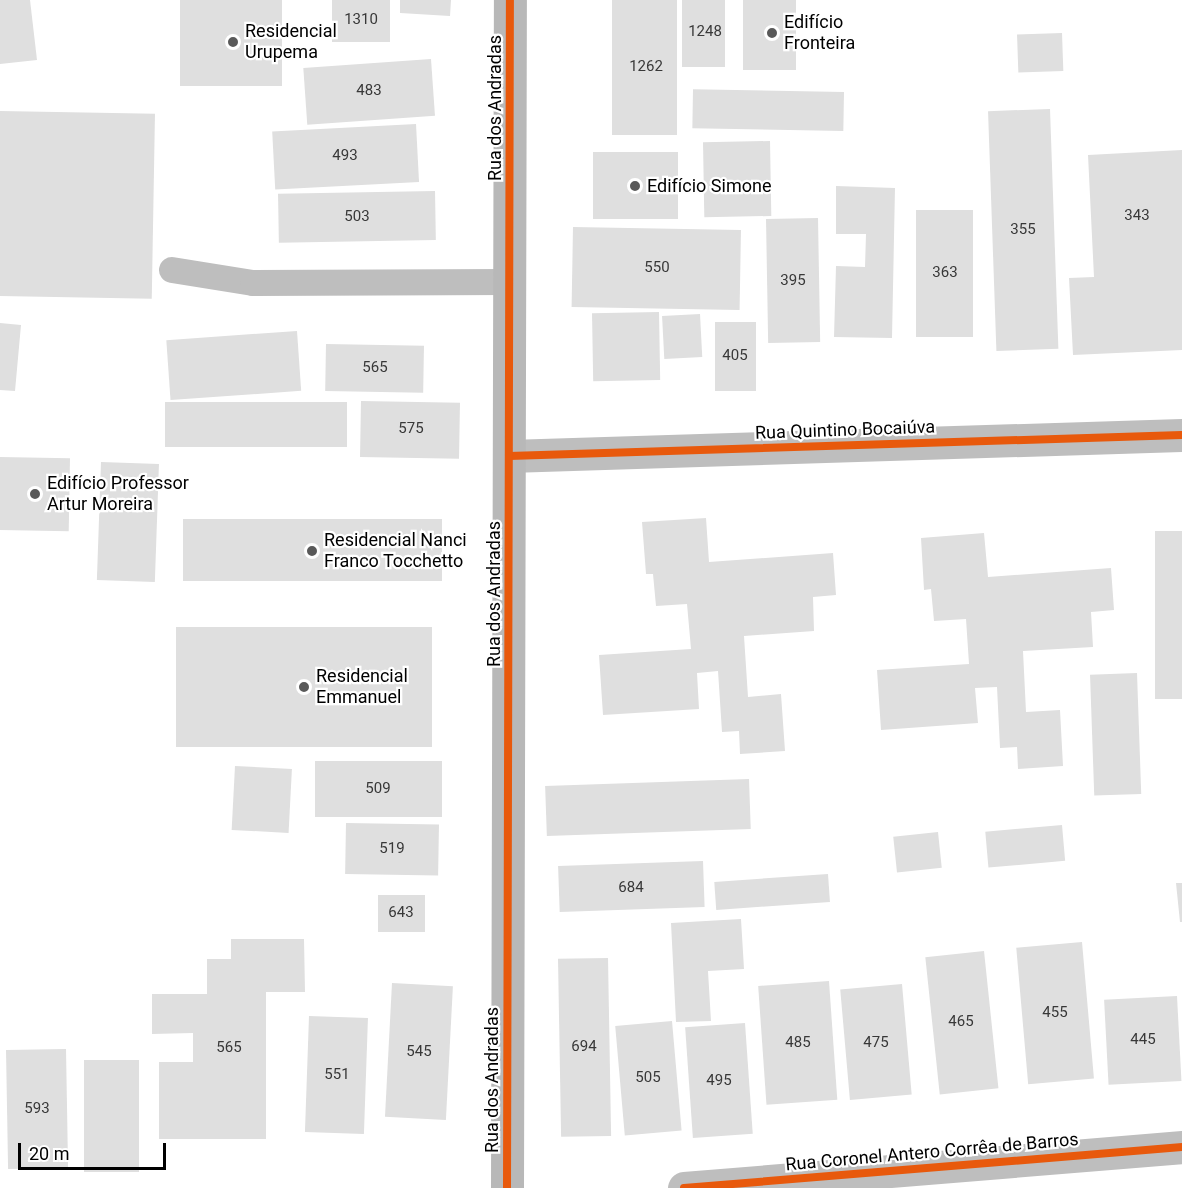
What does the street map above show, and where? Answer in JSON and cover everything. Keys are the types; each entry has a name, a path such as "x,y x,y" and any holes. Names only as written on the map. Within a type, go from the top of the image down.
{"street":[{"name":"Rua dos Andradas","path":"507,1188 510,0"},
{"name":"Rua Quintino Bocaiúva","path":"509,456 1182,435"},
{"name":"Rua Coronel Antero Corrêa de Barros","path":"684,1188 1182,1147"}],"lane":[{"path":"171,270 253,283 510,282"}],"building":[{"path":"0,0 30,0 37,60 0,64"},
{"name":"Residencial Urupema","path":"180,0 282,0 282,86 180,86"},
{"path":"332,0 390,0 390,42 332,42"},
{"path":"400,0 451,0 450,16 400,13"},
{"path":"612,0 677,0 677,135 612,135"},
{"path":"682,0 725,0 725,67 682,67"},
{"name":"Edifício Fronteira","path":"743,0 796,0 796,70 743,70"},
{"path":"1062,33 1063,71 1018,73 1017,35"},
{"path":"431,59 435,116 307,125 303,68"},
{"path":"693,89 844,92 843,131 692,128"},
{"path":"1050,109 1058,349 996,351 988,111"},
{"path":"0,111 155,114 152,299 0,296"},
{"path":"416,124 419,182 275,189 272,132"},
{"path":"770,141 771,216 704,217 703,142"},
{"path":"1182,150 1182,350 1073,355 1069,278 1094,277 1088,155"},
{"name":"Edifício Simone","path":"593,152 678,152 678,219 593,219"},
{"path":"836,186 895,188 892,338 834,337 836,266 865,267 866,234 836,234"},
{"path":"435,191 436,240 279,243 278,194"},
{"path":"916,210 973,210 973,337 916,337"},
{"path":"818,218 820,342 768,343 766,219"},
{"path":"573,227 741,230 740,310 572,307"},
{"path":"659,312 660,380 593,381 592,313"},
{"path":"700,314 702,357 664,359 662,316"},
{"path":"715,322 756,322 756,391 715,391"},
{"path":"0,323 21,325 15,391 0,390"},
{"path":"297,331 301,391 171,400 166,340"},
{"path":"326,344 424,346 423,393 325,391"},
{"path":"361,401 460,403 459,459 360,457"},
{"path":"165,402 347,402 347,447 165,447"},
{"name":"Edifício Professor Artur Moreira","path":"0,457 70,458 69,531 0,530"},
{"path":"101,462 159,464 155,582 97,580"},
{"path":"706,518 709,562 833,553 836,595 813,597 814,631 744,636 748,697 781,694 785,751 740,754 739,731 722,732 718,671 697,673 699,709 603,715 599,655 691,649 687,604 656,606 653,574 646,574 642,522"},
{"name":"Residencial Nanci Franco Tocchetto","path":"183,519 442,519 442,581 183,581"},
{"path":"1155,531 1182,531 1182,699 1155,699"},
{"path":"984,533 988,577 1111,568 1114,610 1091,612 1093,647 1023,651 1026,712 1060,710 1063,766 1018,769 1017,747 1000,748 997,687 975,688 978,723 881,730 877,670 969,664 966,619 934,621 931,589 924,590 921,538"},
{"name":"Residencial Emmanuel","path":"176,627 432,627 432,747 176,747"},
{"path":"1137,673 1141,794 1094,796 1090,675"},
{"path":"315,761 442,761 442,817 315,817"},
{"path":"235,766 292,769 289,833 232,830"},
{"path":"749,779 751,829 547,836 545,786"},
{"path":"346,823 439,825 438,876 345,874"},
{"path":"1062,825 1065,861 988,868 985,832"},
{"path":"938,832 942,868 897,873 893,837"},
{"path":"703,861 705,907 560,912 558,866"},
{"path":"828,874 830,902 716,910 714,882"},
{"path":"1176,883 1182,883 1182,922 1180,922"},
{"path":"378,895 425,895 425,932 378,932"},
{"path":"741,919 744,969 708,971 711,1021 676,1022 671,923"},
{"path":"231,939 304,939 305,992 266,992 266,1139 159,1139 159,1062 193,1062 193,1033 152,1034 152,994 207,994 207,959 231,959"},
{"path":"1082,942 1094,1078 1028,1084 1016,948"},
{"path":"984,951 998,1088 940,1094 925,957"},
{"path":"608,958 611,1136 561,1137 558,959"},
{"path":"829,981 837,1100 766,1105 758,986"},
{"path":"392,983 453,986 446,1120 385,1117"},
{"path":"902,984 912,1095 850,1100 840,989"},
{"path":"1177,996 1181,1081 1109,1085 1104,1000"},
{"path":"309,1016 368,1018 364,1134 305,1132"},
{"path":"672,1021 682,1131 625,1136 615,1026"},
{"path":"745,1023 753,1134 693,1138 685,1027"},
{"path":"66,1049 68,1168 8,1169 6,1050"},
{"path":"84,1060 139,1060 139,1172 84,1172"}],"cycle path":[{"path":"507,1188 510,0"},
{"path":"509,456 1182,435"},
{"path":"684,1188 1182,1147"}],"place":[{"name":"Edifício Fronteira","path":"772,33"},
{"name":"Residencial Urupema","path":"233,42"},
{"name":"Edifício Simone","path":"635,186"},
{"name":"Edifício Professor Artur Moreira","path":"35,494"},
{"name":"Residencial Nanci Franco Tocchetto","path":"312,551"},
{"name":"Residencial Emmanuel","path":"304,687"}]}
